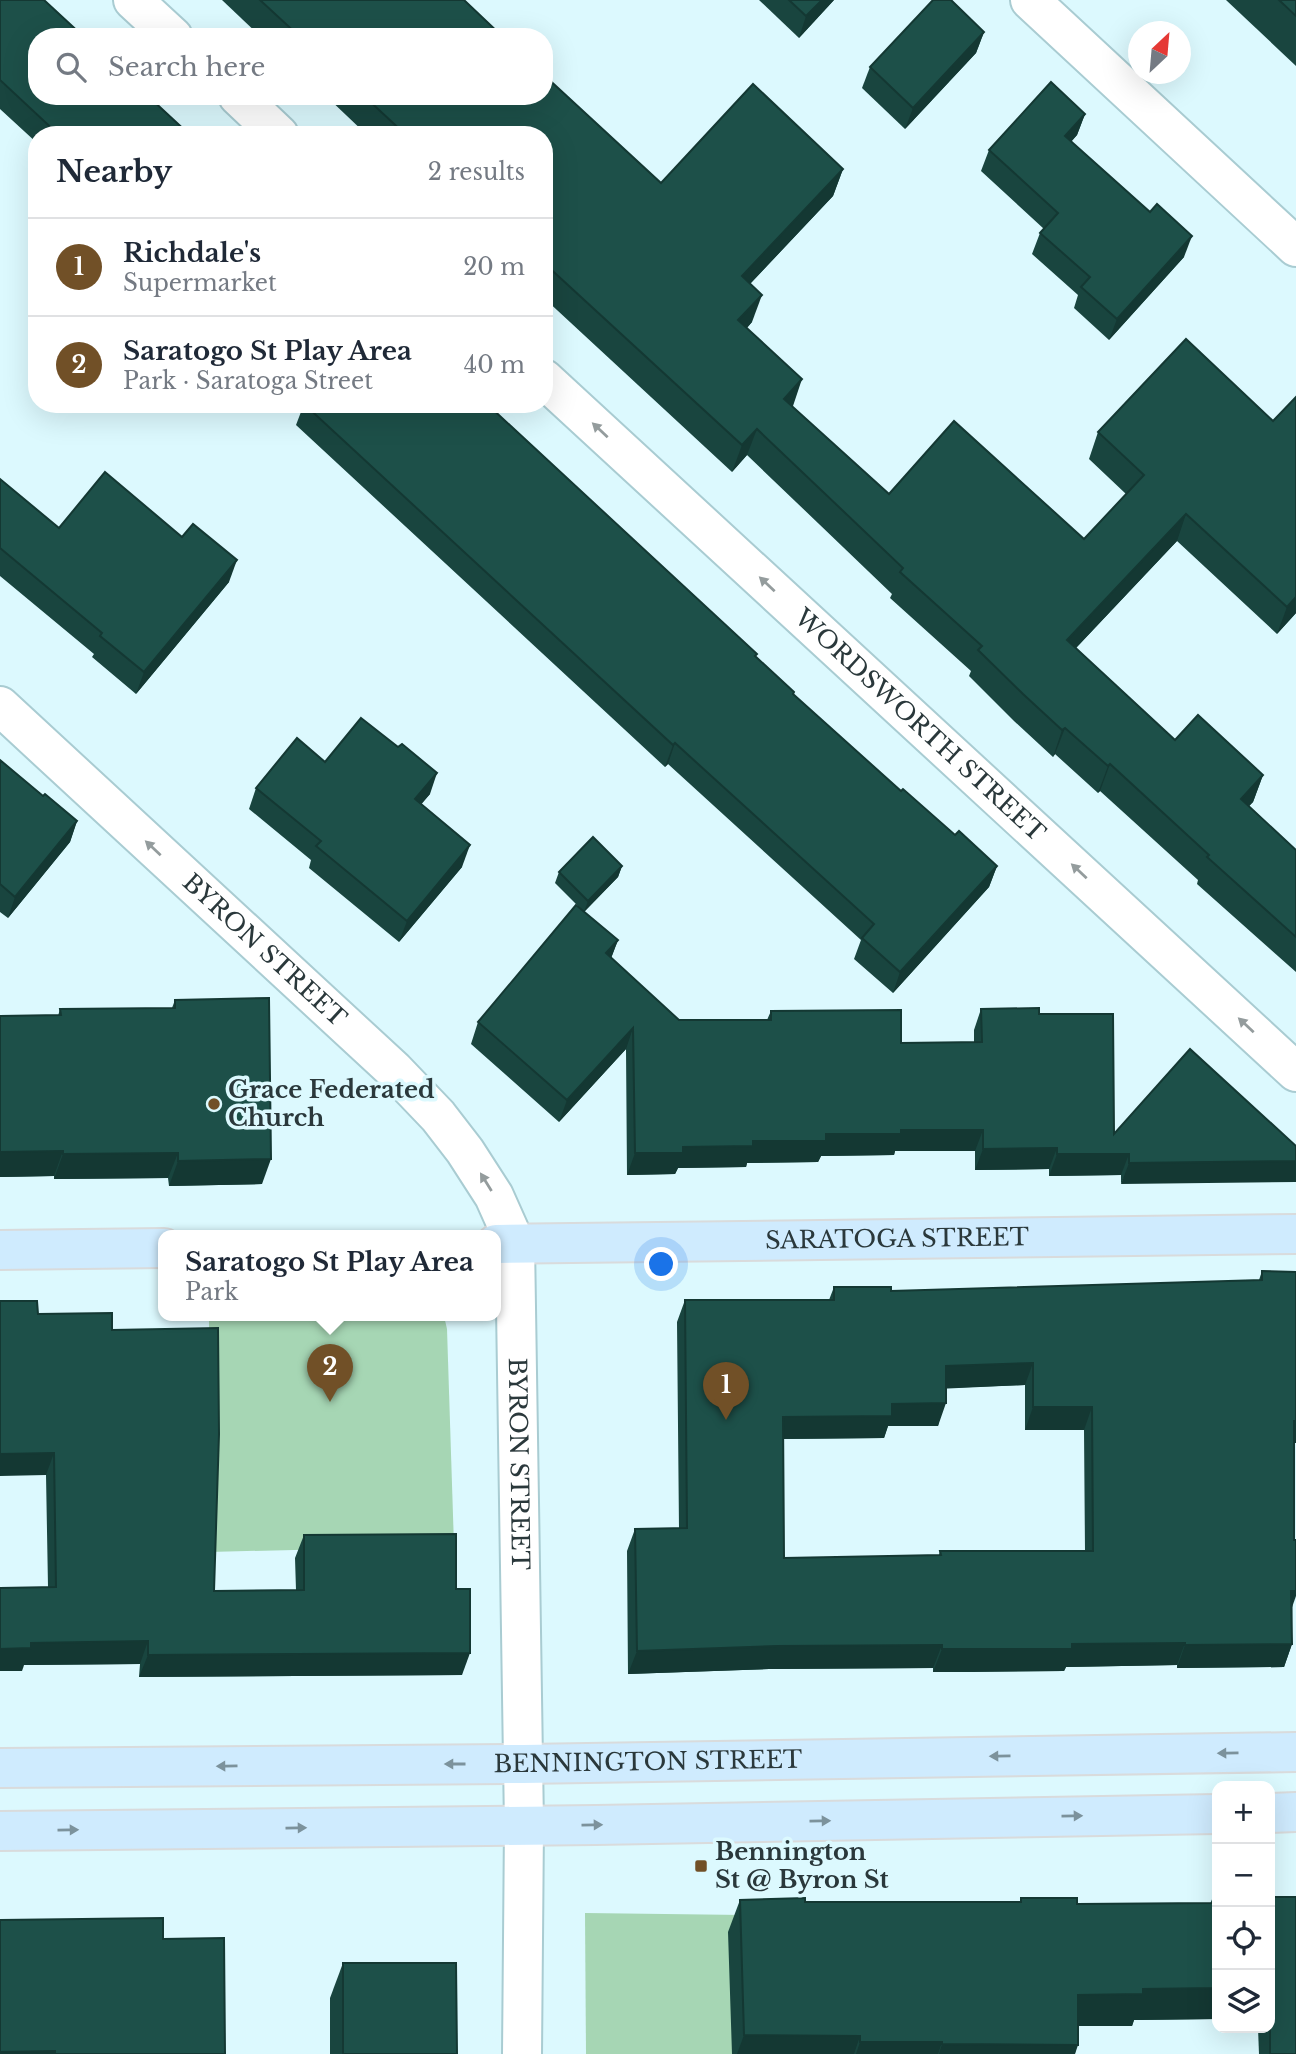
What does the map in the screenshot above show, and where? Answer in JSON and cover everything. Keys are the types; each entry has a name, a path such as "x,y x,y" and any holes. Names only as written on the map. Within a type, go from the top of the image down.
{"main road":[{"name":"SARATOGA STREET","path":"506,1243 1296,1234"},
{"path":"0,1250 158,1248"},
{"name":"BENNINGTON STREET","path":"0,1768 1296,1752"},
{"path":"1275,1813 1296,1812"},
{"path":"0,1830 1212,1814"}],"street":[{"path":"133,0 163,28"},
{"path":"1030,0 1296,247"},
{"path":"247,105 269,126"},
{"name":"WORDSWORTH STREET","path":"553,387 1296,1072"},
{"name":"BYRON STREET","path":"0,706 394,1070 438,1116 487,1183 506,1243 523,1763 522,2054"}],"green space":[{"path":"209,1321 445,1321 454,1546 209,1552"},
{"path":"585,1913 823,1916 821,2054 586,2054"}],"building":[{"path":"0,0 44,0 74,28 28,28 28,105 158,105 180,126 49,126 0,80"},
{"path":"260,0 464,0 494,28 290,28"},
{"path":"789,0 822,0 806,16"},
{"path":"933,0 951,0 984,32 913,108 870,67"},
{"path":"1279,0 1296,0 1296,16"},
{"path":"1051,82 1085,114 1065,136 1150,212 1157,204 1192,236 1117,319 1081,287 1090,277 1040,233 1058,213 989,150"},
{"path":"553,83 661,183 753,84 843,169 742,276 762,295 738,320 802,379 784,399 889,494 954,421 1084,539 1144,475 1098,432 1186,339 1273,421 1296,397 1296,597 1287,607 1186,514 1067,640 1175,740 1198,715 1263,775 1241,799 1296,850 1296,937 1110,764 1108,766 1065,728 1062,730 1023,694 978,650 982,646 900,572 903,568 757,429 742,445 553,271 553,126 396,126 374,105 553,105"},
{"path":"314,413 497,413 757,654 755,656 794,692 793,694 901,791 903,789 955,835 959,831 997,866 900,972 862,938 874,924 675,743 673,745"},
{"path":"105,472 182,537 193,524 237,560 144,672 100,636 102,633 0,548 0,479 59,528"},
{"path":"361,718 398,747 402,744 437,773 415,799 470,845 407,921 316,846 321,841 256,788 297,738 325,762"},
{"path":"0,760 77,821 15,897 0,884"},
{"path":"593,837 622,866 588,901 559,872"},
{"path":"576,905 618,940 606,953 679,1020 771,1020 771,1011 901,1010 901,1043 982,1042 981,1009 1039,1008 1039,1014 1113,1014 1114,1134 1190,1049 1296,1146 1296,1161 1129,1163 1129,1154 1057,1154 1057,1148 983,1149 983,1130 826,1134 826,1141 753,1141 753,1146 683,1147 683,1153 635,1153 633,1028 567,1100 478,1022"},
{"path":"269,998 271,1159 178,1161 178,1153 0,1152 0,1016 61,1015 60,1009 175,1008 175,1000"},
{"path":"1262,1271 1296,1272 1296,1591 1291,1591 1292,1644 1072,1644 1072,1649 942,1649 942,1645 778,1646 637,1651 635,1529 687,1528 685,1300 834,1300 834,1287 891,1287 891,1291 1262,1280","holes":["1033,1363 1033,1407 1092,1407 1093,1551 940,1551 941,1555 784,1558 783,1417 892,1416 892,1404 946,1403 946,1366"]},
{"path":"0,1301 37,1301 38,1314 112,1313 112,1330 218,1328 219,1434 214,1591 304,1590 304,1535 456,1534 456,1589 470,1589 470,1653 148,1655 148,1641 31,1643 31,1648 0,1649 0,1588 56,1587 54,1453 0,1454"},
{"path":"1275,1897 1296,1897 1296,2054 1270,2054 1270,2033 1275,2033"},
{"path":"805,1898 805,1902 1021,1902 1021,1898 1077,1898 1077,1904 1212,1903 1212,1988 1143,1989 1143,1994 1078,1995 1078,2045 860,2042 860,2036 744,2035 740,1900"},
{"path":"163,1918 163,1939 224,1938 225,2054 0,2052 0,1920"},
{"path":"343,1963 456,1963 457,2054 343,2054"}],"place":[{"name":"Grace Federated Church","path":"214,1104"},
{"name":"Saratogo St Play Area","path":"330,1402"},
{"name":"Richdale's","path":"726,1420"},
{"name":"Bennington St @ Byron St","path":"701,1866"}]}
